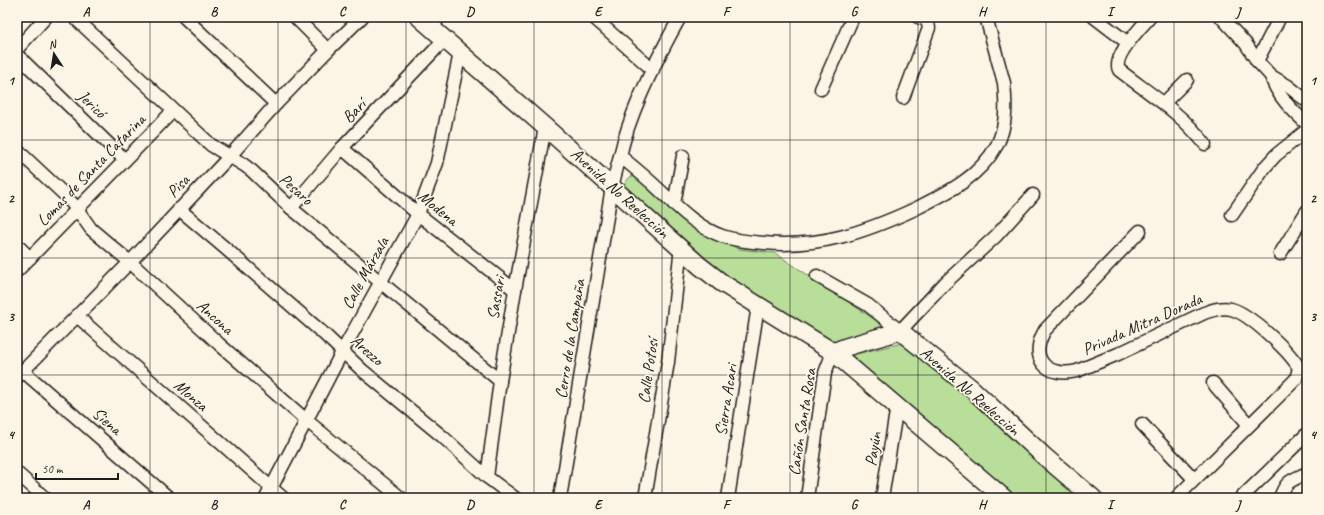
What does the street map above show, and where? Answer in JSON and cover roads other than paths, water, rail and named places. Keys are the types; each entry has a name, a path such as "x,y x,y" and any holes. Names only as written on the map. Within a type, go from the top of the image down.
{"street":[{"path":"17,49 46,17"},
{"name":"Pesaro","path":"74,17 211,145 252,171 291,208 500,381"},
{"path":"184,17 276,104"},
{"path":"295,17 328,50"},
{"name":"Pisa","path":"20,374 130,262 230,156 276,104 362,17"},
{"path":"593,17 653,70"},
{"name":"Cerro de la Campaña","path":"560,498 612,187 629,122 680,17"},
{"path":"820,89 853,17"},
{"path":"903,98 929,28 927,20 918,17"},
{"path":"620,156 674,204 702,226 721,235 737,240 793,244 841,238 862,231 908,212 952,190 968,179 983,165 997,144 1004,123 1006,105 1004,83 986,17"},
{"path":"1094,17 1128,44"},
{"path":"1150,17 1128,44 1117,62 1117,68 1164,103 1190,126 1205,144"},
{"path":"1221,17 1246,44 1257,61 1271,76 1306,99"},
{"path":"1257,61 1280,17"},
{"name":"Avenida No Reelección","path":"430,21 445,39 460,53 700,266 722,284 833,352 1004,498"},
{"name":"Barí","path":"291,208 342,148 445,39"},
{"name":"Calle Márzala","path":"269,493 379,282 418,214 437,163 460,53"},
{"name":"Jericó","path":"17,55 125,160"},
{"path":"1271,76 1273,83 1283,100 1307,124"},
{"path":"1164,103 1187,80"},
{"name":"Lomas de Santa Catarina","path":"17,271 173,111"},
{"name":"Sassari","path":"487,477 500,381 515,290 545,127"},
{"path":"1232,215 1265,167 1276,155 1307,130"},
{"name":"Modena","path":"342,148 418,214 515,290"},
{"name":"Ancona","path":"17,150 65,195 91,229 130,262 219,344 306,420 401,498"},
{"path":"674,204 684,156"},
{"path":"833,352 900,331 946,283 996,236 1033,196"},
{"name":"Arezzo","path":"179,210 324,334 362,370 443,437 487,477 515,498"},
{"path":"1280,254 1307,211"},
{"name":"Privada Mitra Dorada","path":"1140,231 1046,330 1038,343 1038,355 1043,364 1054,371 1077,371 1118,354 1204,313 1216,309 1226,308 1249,318 1288,354 1299,368 1296,378 1176,498"},
{"path":"17,245 30,258"},
{"name":"Calle Potosí","path":"645,498 668,362 680,247"},
{"path":"818,276 868,305 900,331"},
{"name":"Sierra Acari","path":"728,498 758,306"},
{"name":"Monza","path":"77,316 269,493 283,498"},
{"name":"Avenida No Reelección","path":"900,331 971,388 1045,457 1093,498"},
{"name":"Cañón Santa Rosa","path":"807,498 825,373 833,352"},
{"name":"Siena","path":"20,374 169,498"},
{"path":"1213,383 1249,425"},
{"name":"Payún","path":"883,497 897,406"},
{"path":"1142,424 1194,479"},
{"path":"1241,498 1307,434"},
{"path":"17,473 45,498"},
{"path":"1280,498 1288,482 1307,473"}]}
